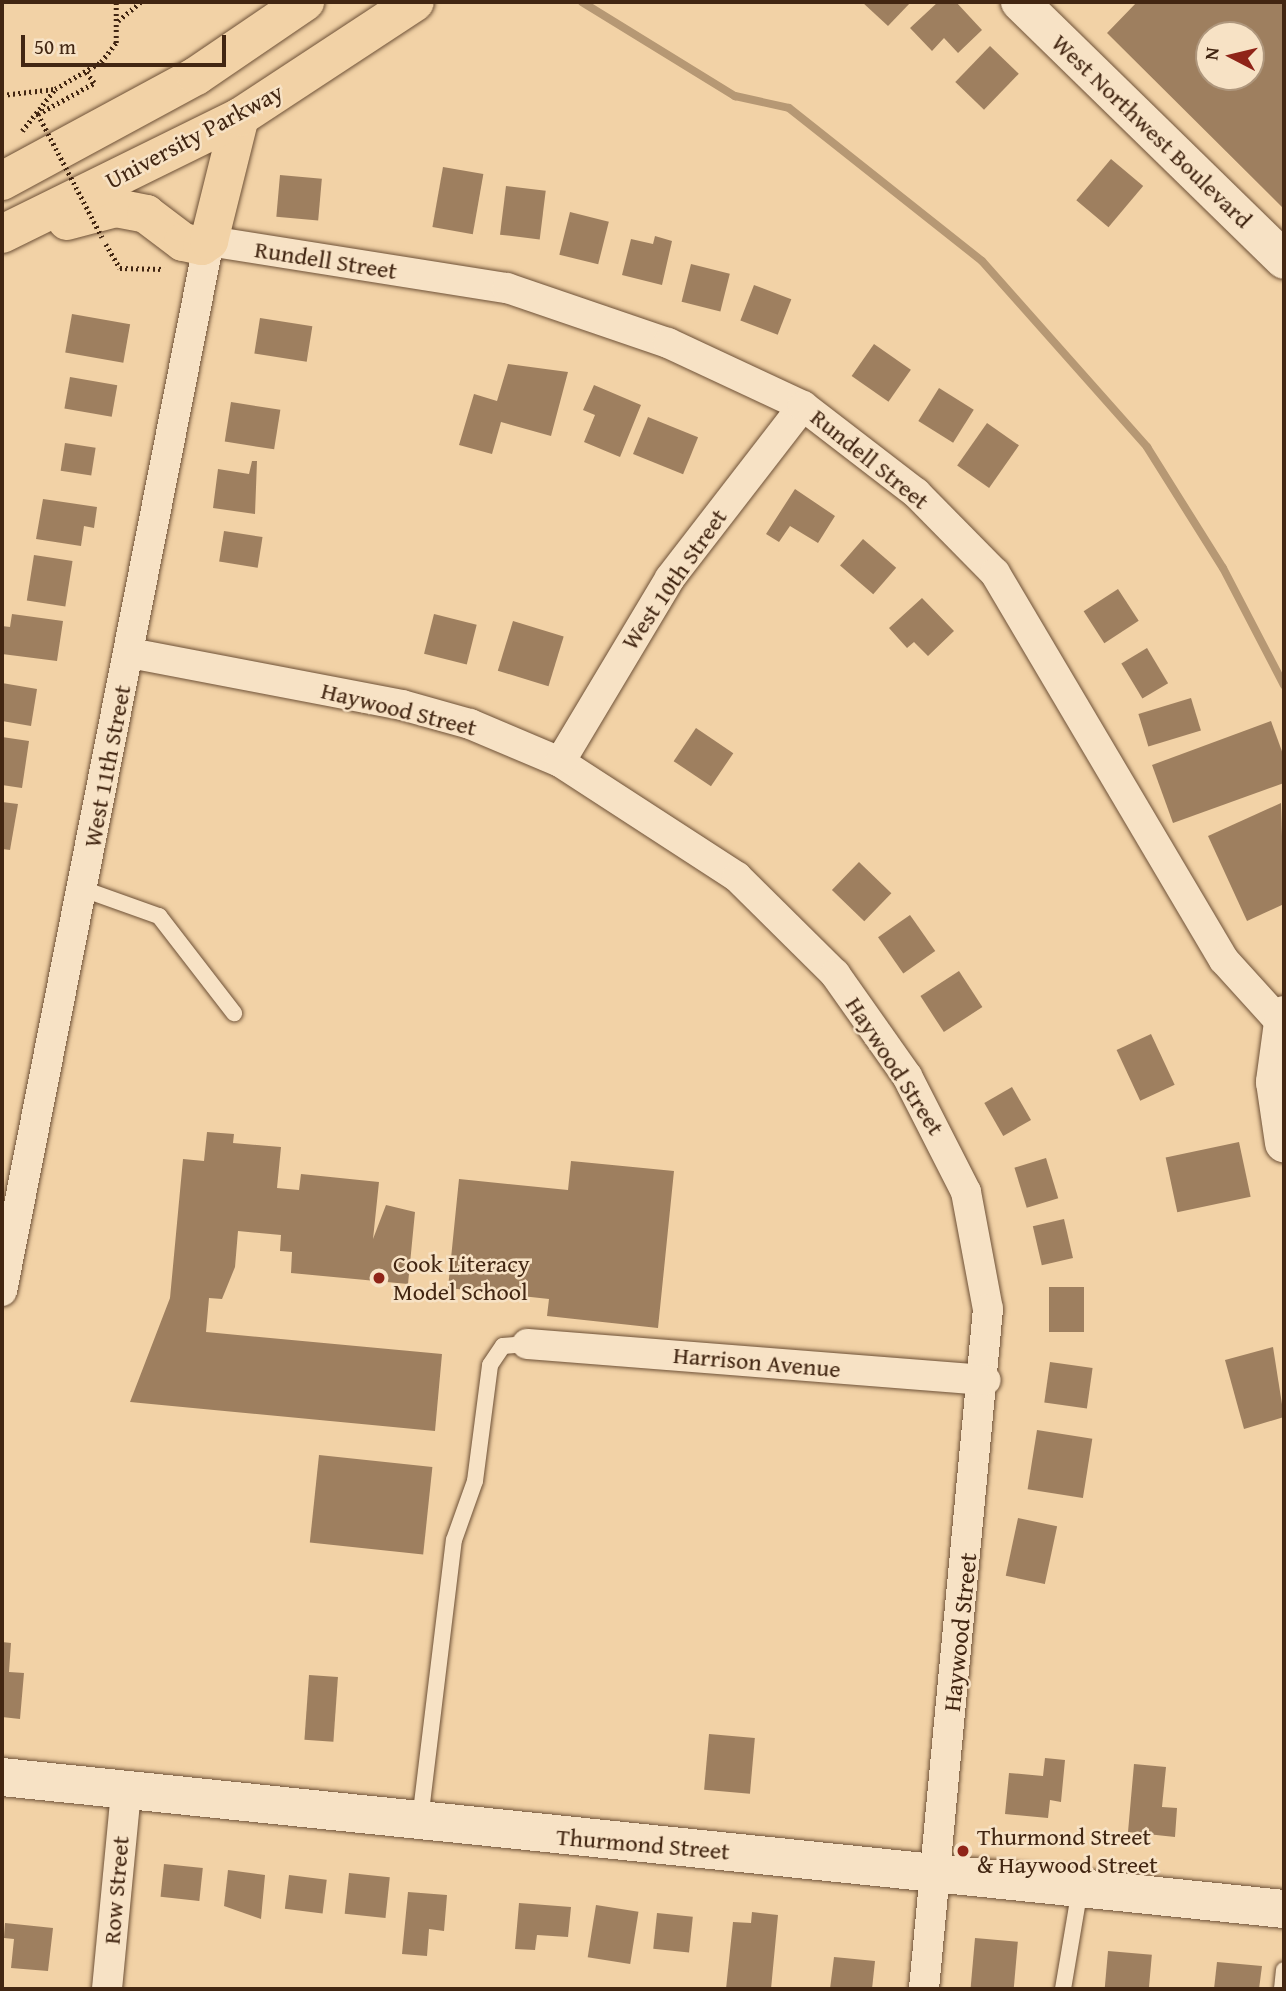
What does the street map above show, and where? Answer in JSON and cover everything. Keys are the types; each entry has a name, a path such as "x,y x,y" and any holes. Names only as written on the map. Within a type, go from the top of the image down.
{"main road":[{"name":"University Parkway","path":"2,181 196,76 305,2"},
{"name":"University Parkway","path":"10,231 240,117 415,2"},
{"path":"10,231 116,208 146,214 192,247 209,241 240,117"}],"street":[{"name":"West Northwest Boulevard","path":"1020,2 1284,260"},
{"name":"Rundell Street","path":"209,241 507,288 668,343 803,406 916,493 995,573 1224,960 1283,1019"},
{"name":"West 11th Street","path":"2,1291 130,653 209,241"},
{"name":"West 10th Street","path":"560,762 670,579 803,406"},
{"name":"Haywood Street","path":"130,653 402,705 470,724 560,762 737,877 835,974 880,1034 938,1128 966,1192 988,1309 986,1380 924,1989"},
{"path":"1283,1019 1275,1082 1284,1143"},
{"name":"Harrison Avenue","path":"527,1344 986,1380"},
{"name":"Thurmond Street","path":"2,1777 420,1822 936,1871 1284,1909"},
{"name":"Row Street","path":"107,1989 126,1791"}],"lane":[{"path":"83,890 159,916 234,1013"},
{"path":"420,1822 454,1540 475,1481 490,1365 503,1346 527,1344"},
{"path":"1063,1989 1080,1887"},
{"path":"1282,1989 1284,1970"}],"path":[{"path":"12,141 55,89 85,71 116,43 116,2"},
{"path":"117,22 141,2"},
{"path":"85,71 94,83 38,114 120,268"},
{"path":"2,95 55,89"}],"building":[{"path":"862,2 911,2 888,26"},
{"path":"938,2 956,2 982,30 958,53 944,38 932,51 910,28"},
{"path":"1137,2 1284,2 1284,209 1107,33"},
{"path":"990,46 1019,74 984,110 955,82"},
{"path":"1111,159 1143,186 1108,227 1076,200"},
{"path":"443,167 483,174 473,234 432,227"},
{"path":"280,175 322,179 318,221 276,217"},
{"path":"506,186 546,191 540,240 500,235"},
{"path":"570,212 609,222 598,264 559,255"},
{"path":"655,236 672,241 662,285 622,275 631,239 653,244"},
{"path":"691,264 730,274 720,312 682,302"},
{"path":"754,285 791,299 778,335 740,320"},
{"path":"72,314 130,324 123,363 65,352"},
{"path":"260,318 312,326 307,362 254,354"},
{"path":"874,344 911,370 888,402 852,376"},
{"path":"508,364 568,372 551,436 501,422 492,454 459,445 474,394 497,401"},
{"path":"70,377 117,385 112,417 64,409"},
{"path":"594,385 641,405 620,457 584,442 595,415 583,410"},
{"path":"939,388 974,410 953,443 918,421"},
{"path":"231,402 280,410 274,449 225,442"},
{"path":"648,417 698,437 683,474 633,454"},
{"path":"987,423 1019,445 989,488 957,466"},
{"path":"65,443 96,448 91,476 61,471"},
{"path":"252,461 257,461 255,514 213,508 218,469 249,474"},
{"path":"795,489 835,516 818,543 790,526 779,542 766,534"},
{"path":"43,499 97,507 94,528 84,526 81,546 36,539"},
{"path":"224,531 263,537 258,568 219,562"},
{"path":"863,539 896,568 873,594 840,565"},
{"path":"34,555 73,561 65,607 27,600"},
{"path":"1118,589 1139,621 1104,643 1084,611"},
{"path":"922,598 954,631 928,656 914,642 907,648 889,628"},
{"path":"12,614 63,621 57,661 2,654 2,626 10,627"},
{"path":"434,614 477,625 467,664 424,654"},
{"path":"513,621 564,636 548,686 498,671"},
{"path":"1147,648 1168,683 1142,699 1121,663"},
{"path":"2,683 37,689 31,726 2,721"},
{"path":"1191,698 1201,731 1148,747 1138,714"},
{"path":"1271,721 1284,757 1284,783 1173,823 1152,765"},
{"path":"696,728 733,753 711,786 674,761"},
{"path":"2,737 29,741 22,788 2,785"},
{"path":"2,802 18,804 10,850 2,849"},
{"path":"1281,803 1284,904 1247,921 1208,836"},
{"path":"859,862 891,893 864,921 832,890"},
{"path":"910,915 935,951 903,973 878,937"},
{"path":"959,971 982,1007 944,1032 920,996"},
{"path":"1151,1034 1175,1085 1140,1101 1117,1050"},
{"path":"1012,1087 1031,1120 1003,1136 984,1103"},
{"name":"Cook Literacy Model School","path":"207,1132 234,1134 233,1143 281,1147 277,1188 299,1190 301,1174 379,1182 373,1239 386,1205 415,1212 408,1284 291,1273 292,1252 280,1251 281,1235 238,1231 235,1267 222,1299 209,1298 206,1332 442,1354 435,1431 130,1402 170,1298 183,1159 204,1161"},
{"path":"1239,1142 1251,1197 1177,1212 1166,1158"},
{"path":"1046,1158 1058,1198 1027,1208 1014,1168"},
{"name":"Cook Literacy Model School","path":"571,1161 674,1171 658,1328 547,1316 549,1299 448,1288 459,1179 568,1190"},
{"path":"1064,1219 1073,1258 1042,1265 1033,1226"},
{"path":"1049,1287 1084,1287 1084,1332 1049,1332"},
{"path":"1273,1347 1284,1417 1244,1429 1225,1360"},
{"path":"1050,1362 1093,1368 1087,1409 1044,1403"},
{"path":"1037,1430 1092,1439 1083,1498 1028,1489"},
{"path":"319,1455 432,1467 423,1554 310,1543"},
{"path":"1018,1518 1057,1526 1045,1584 1006,1576"},
{"path":"2,1642 11,1643 9,1672 24,1673 20,1719 2,1717"},
{"path":"309,1675 338,1677 333,1742 304,1740"},
{"path":"709,1734 755,1738 750,1794 704,1790"},
{"path":"1045,1758 1065,1760 1061,1802 1050,1800 1048,1818 1005,1814 1009,1773 1043,1776"},
{"path":"1134,1764 1166,1767 1162,1807 1177,1808 1175,1837 1128,1832"},
{"path":"164,1864 203,1868 199,1901 161,1897"},
{"path":"228,1870 265,1875 261,1919 224,1906"},
{"path":"349,1873 390,1877 385,1918 345,1914"},
{"path":"289,1875 327,1880 323,1913 285,1909"},
{"path":"408,1892 447,1895 444,1931 429,1929 427,1956 402,1954"},
{"path":"519,1903 571,1907 568,1937 537,1935 535,1950 515,1949"},
{"path":"596,1905 638,1912 630,1964 588,1957"},
{"path":"752,1912 778,1915 771,1989 726,1989 733,1922 751,1923"},
{"path":"657,1913 693,1917 689,1953 653,1949"},
{"path":"5,1923 53,1928 48,1971 11,1968 14,1939 4,1938"},
{"path":"975,1938 1018,1942 1014,1989 971,1989"},
{"path":"1108,1951 1152,1955 1149,1989 1105,1989"},
{"path":"834,1957 875,1961 872,1989 830,1989"},
{"path":"1217,1962 1262,1966 1259,1989 1214,1989"}],"waterway":[{"path":"582,2 735,96 789,108 982,261 1147,447 1223,568 1284,685"}],"place":[{"name":"Cook Literacy Model School","path":"379,1278"},
{"name":"Thurmond Street & Haywood Street","path":"963,1851"}]}
